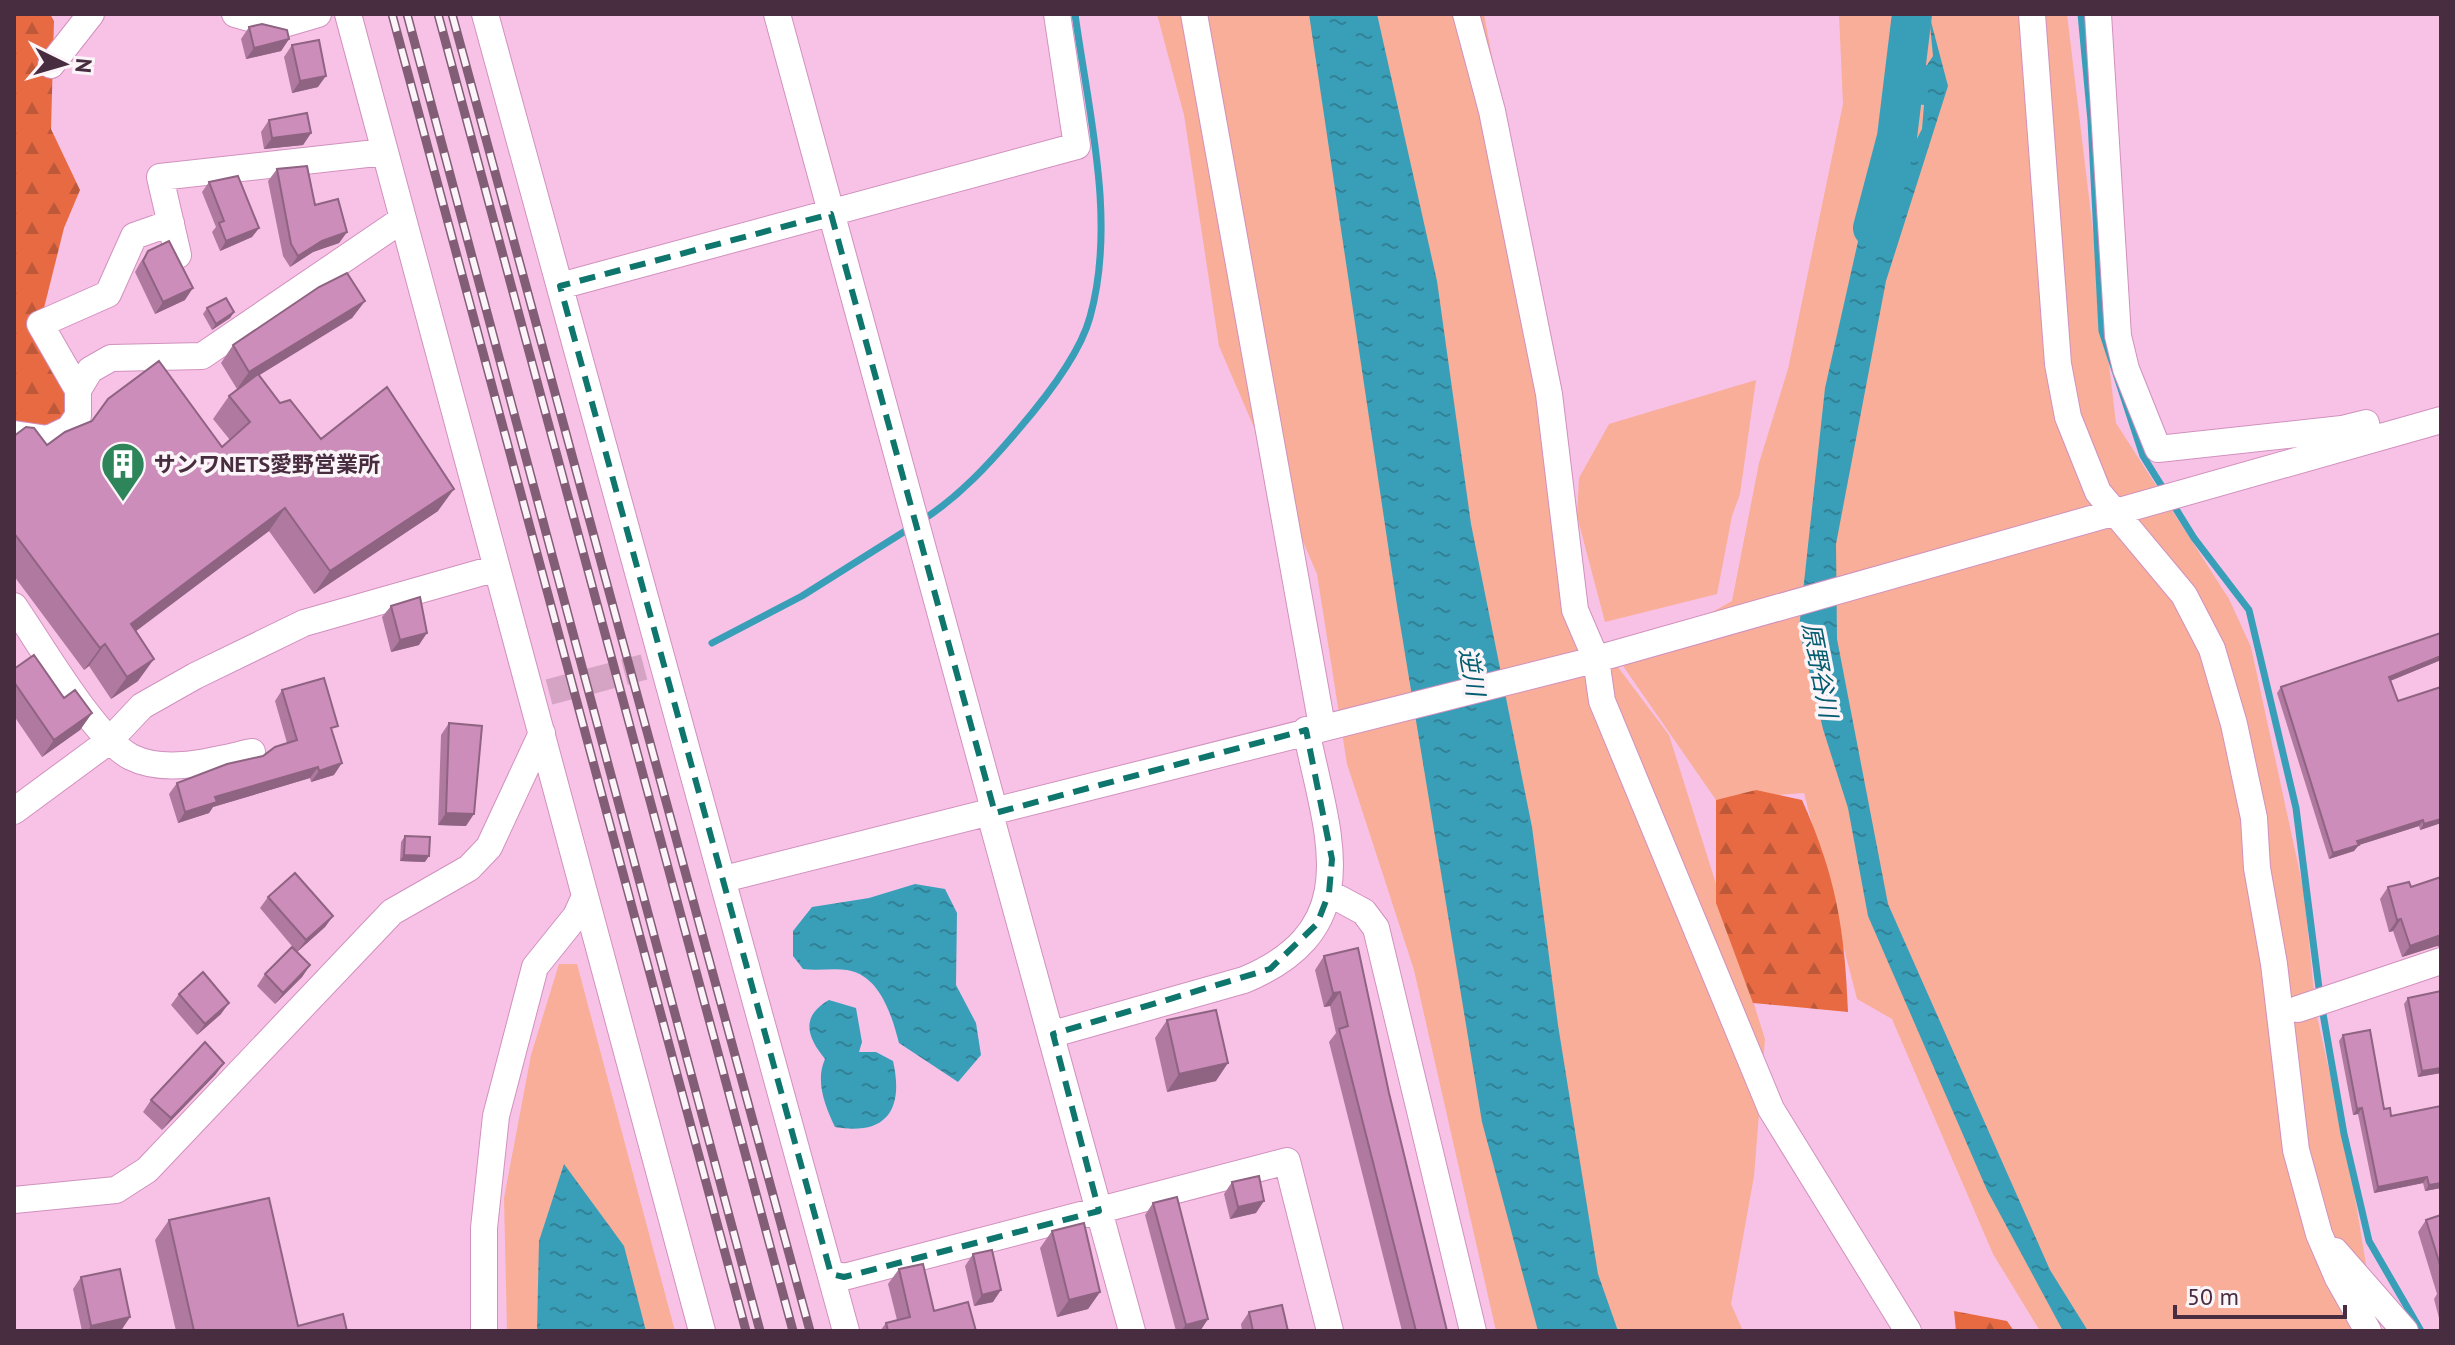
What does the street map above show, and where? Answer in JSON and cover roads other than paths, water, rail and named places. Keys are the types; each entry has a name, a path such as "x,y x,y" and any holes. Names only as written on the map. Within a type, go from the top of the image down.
{"street":[{"path":"51,65 91,14"},
{"path":"235,14 277,26 318,14"},
{"path":"348,14 497,568 540,695 542,733 702,1331"},
{"path":"485,14 560,286 654,664 724,879 846,1331"},
{"path":"777,14 1132,1331"},
{"path":"560,286 1077,146 1057,14"},
{"path":"1053,1034 1244,980 1270,969 1304,942 1317,924 1329,893 1332,859 1320,727 1194,14"},
{"path":"1466,14 1492,111 1549,394 1575,610 1597,658 1602,701 1771,1109 1908,1331"},
{"path":"2032,14 2058,364 2068,417 2098,492 2184,595 2212,649 2234,724 2254,818 2257,868 2274,964 2291,1123 2319,1234 2338,1278 2368,1331"},
{"path":"2098,14 2118,336 2126,369 2158,449 2342,429 2366,423 2370,440"},
{"path":"178,255 160,177 385,152"},
{"path":"78,390 90,370 111,358 202,356 403,219"},
{"path":"14,434 48,439 69,429 78,416 78,390 40,324 108,294 134,236 171,223"},
{"path":"724,879 1597,658 2441,420"},
{"path":"14,811 109,741 142,706 304,623 497,568"},
{"path":"14,606 109,741 132,758 196,765 252,752"},
{"path":"14,1200 116,1190 147,1170 392,912 469,868 489,847 542,733"},
{"path":"2257,868 2279,919 2298,1009 2300,1097 2291,1123"},
{"path":"1329,893 1364,912 1376,928 1473,1331"},
{"path":"484,1331 484,1228 496,1116 535,967 576,916 585,896"},
{"path":"2298,1009 2441,961"},
{"path":"831,1274 844,1277 1287,1161 1330,1331"},
{"path":"2319,1234 2405,1331"}],"water":[{"name":"逆川","path":"1309,14 1377,14 1437,281 1471,524 1532,827 1558,1025 1598,1274 1618,1331 1538,1331 1482,1122 1396,599"},
{"path":"1896,14 1917,14 1917,66 1927,65 1933,56 1929,14 1948,86 1886,281 1836,544 1837,639 1888,904 2050,1270 2088,1331 2063,1331 1987,1190 1868,916 1848,808 1823,729 1799,629 1825,388 1875,166","holes":["1917,104 1924,105 1922,129 1898,175 1882,178"]},
{"path":"915,884 945,889 957,913 956,985 976,1023 981,1055 958,1082 899,1043 883,998 868,980 847,970 803,969 793,956 793,931 812,907 869,898"},
{"path":"829,1000 856,1008 862,1042 859,1052 876,1052 893,1061 896,1093 893,1105 879,1123 868,1127 835,1127 825,1102 821,1076 825,1059 809,1027 814,1013"},
{"path":"564,1164 624,1246 646,1331 537,1331 539,1241"}],"waterway":[{"path":"921,521 973,479 1028,418 1069,361 1090,317 1098,280 1101,204 1093,127 1075,14"},
{"name":"原野谷川","path":"1873,228 1897,137 1912,14"},
{"path":"2081,14 2091,121 2102,331 2143,456 2194,538 2249,610 2296,808 2320,996"},
{"path":"712,643 802,596 910,528"},
{"path":"2322,1008 2344,1134 2369,1241 2421,1331"}],"tunnel":[{"path":"549,692 644,667"}],"railway":[{"path":"392,14 746,1331"},
{"path":"407,14 760,1331"},
{"path":"438,14 793,1331"},
{"path":"452,14 810,1331"}],"place":[{"name":"サンワNETS愛野営業所","path":"123,503"}]}
